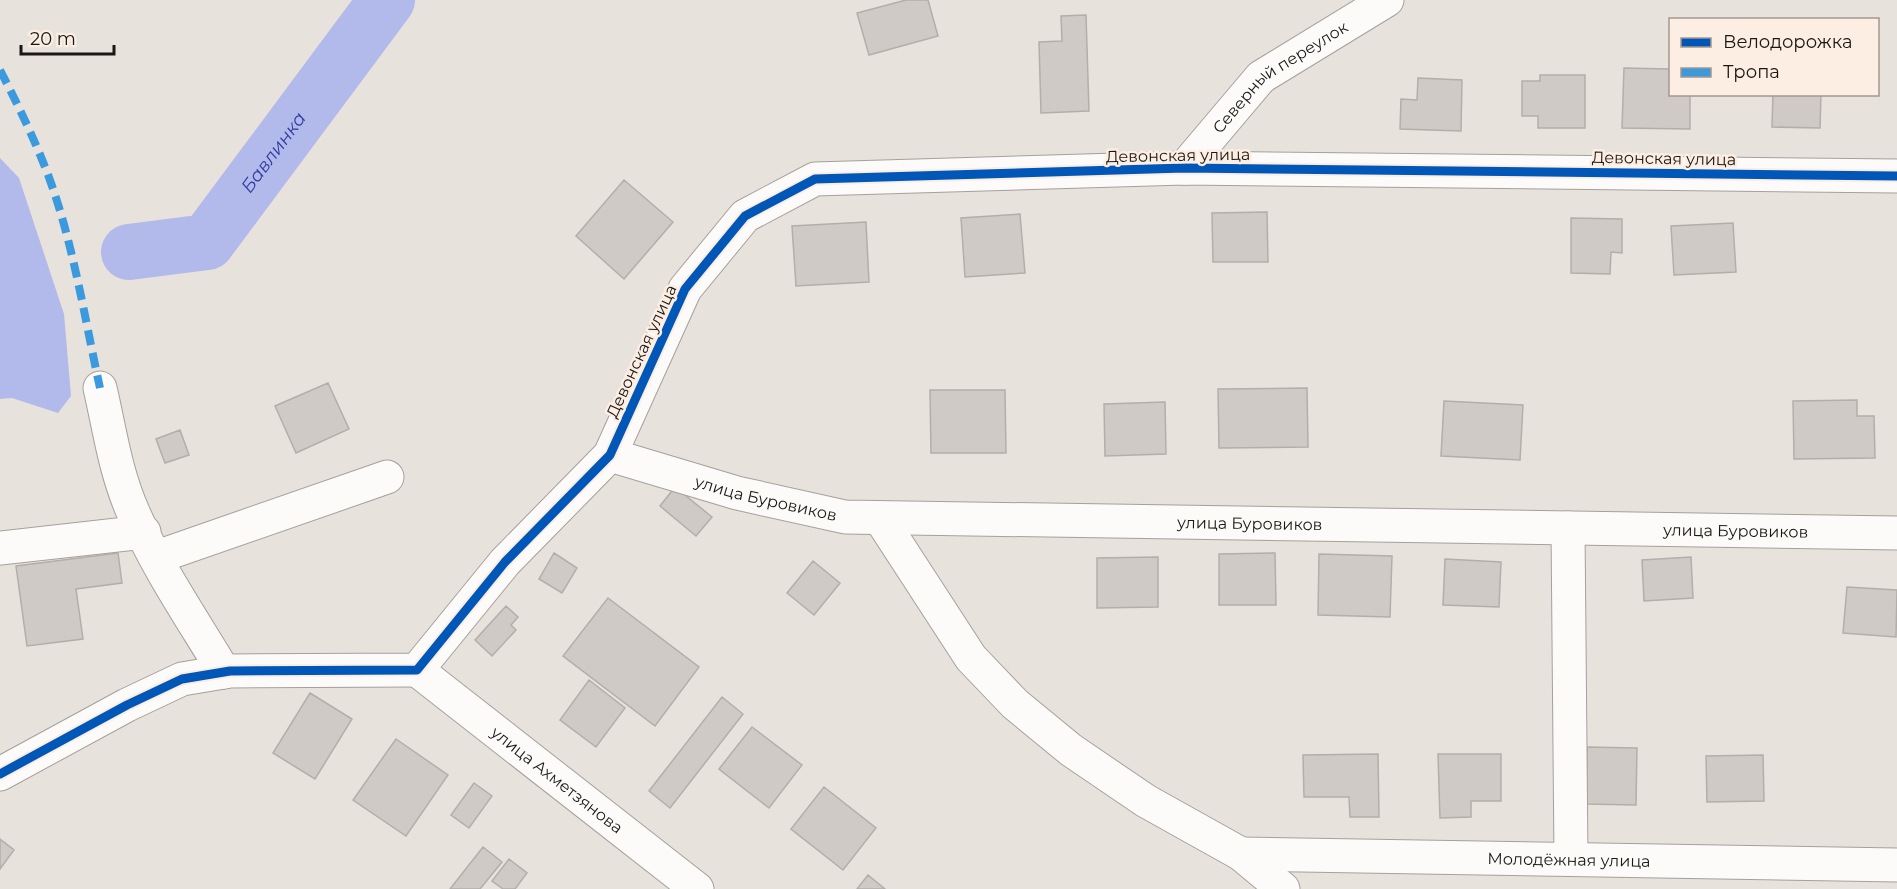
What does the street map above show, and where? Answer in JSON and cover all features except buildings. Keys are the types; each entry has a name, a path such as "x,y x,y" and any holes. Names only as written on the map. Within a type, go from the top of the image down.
{"street":[{"name":"Северный переулок","path":"1184,168 1261,77 1387,0"},
{"name":"Девонская улица","path":"417,670 505,562 610,454 685,289 745,216 815,179 1184,168 1897,176"},
{"path":"100,388 115,461 134,513 224,672"},
{"name":"улица Буровиков","path":"610,454 737,493 845,517 1897,533"},
{"path":"0,548 150,544 387,477"},
{"path":"880,518 970,658 1015,704 1071,750 1146,801 1241,854 1283,889"},
{"path":"1568,528 1571,859"},
{"path":"0,774 127,705 182,680 224,672 417,670"},
{"name":"улица Ахметзянова","path":"417,670 697,889"},
{"name":"Молодёжная улица","path":"1241,854 1897,865"}],"water":[{"path":"0,158 19,178 64,314 71,396 58,413 12,398 0,399"}],"waterway":[{"name":"Бавлинка","path":"129,252 207,242 387,0"}],"marked path":[{"path":"0,70 46,168 59,208 73,258 100,388"}],"cycle path":[{"path":"0,774 127,705 182,679 230,671 417,670 505,562 610,455 685,289 745,216 815,179 1184,168 1897,176"}]}
